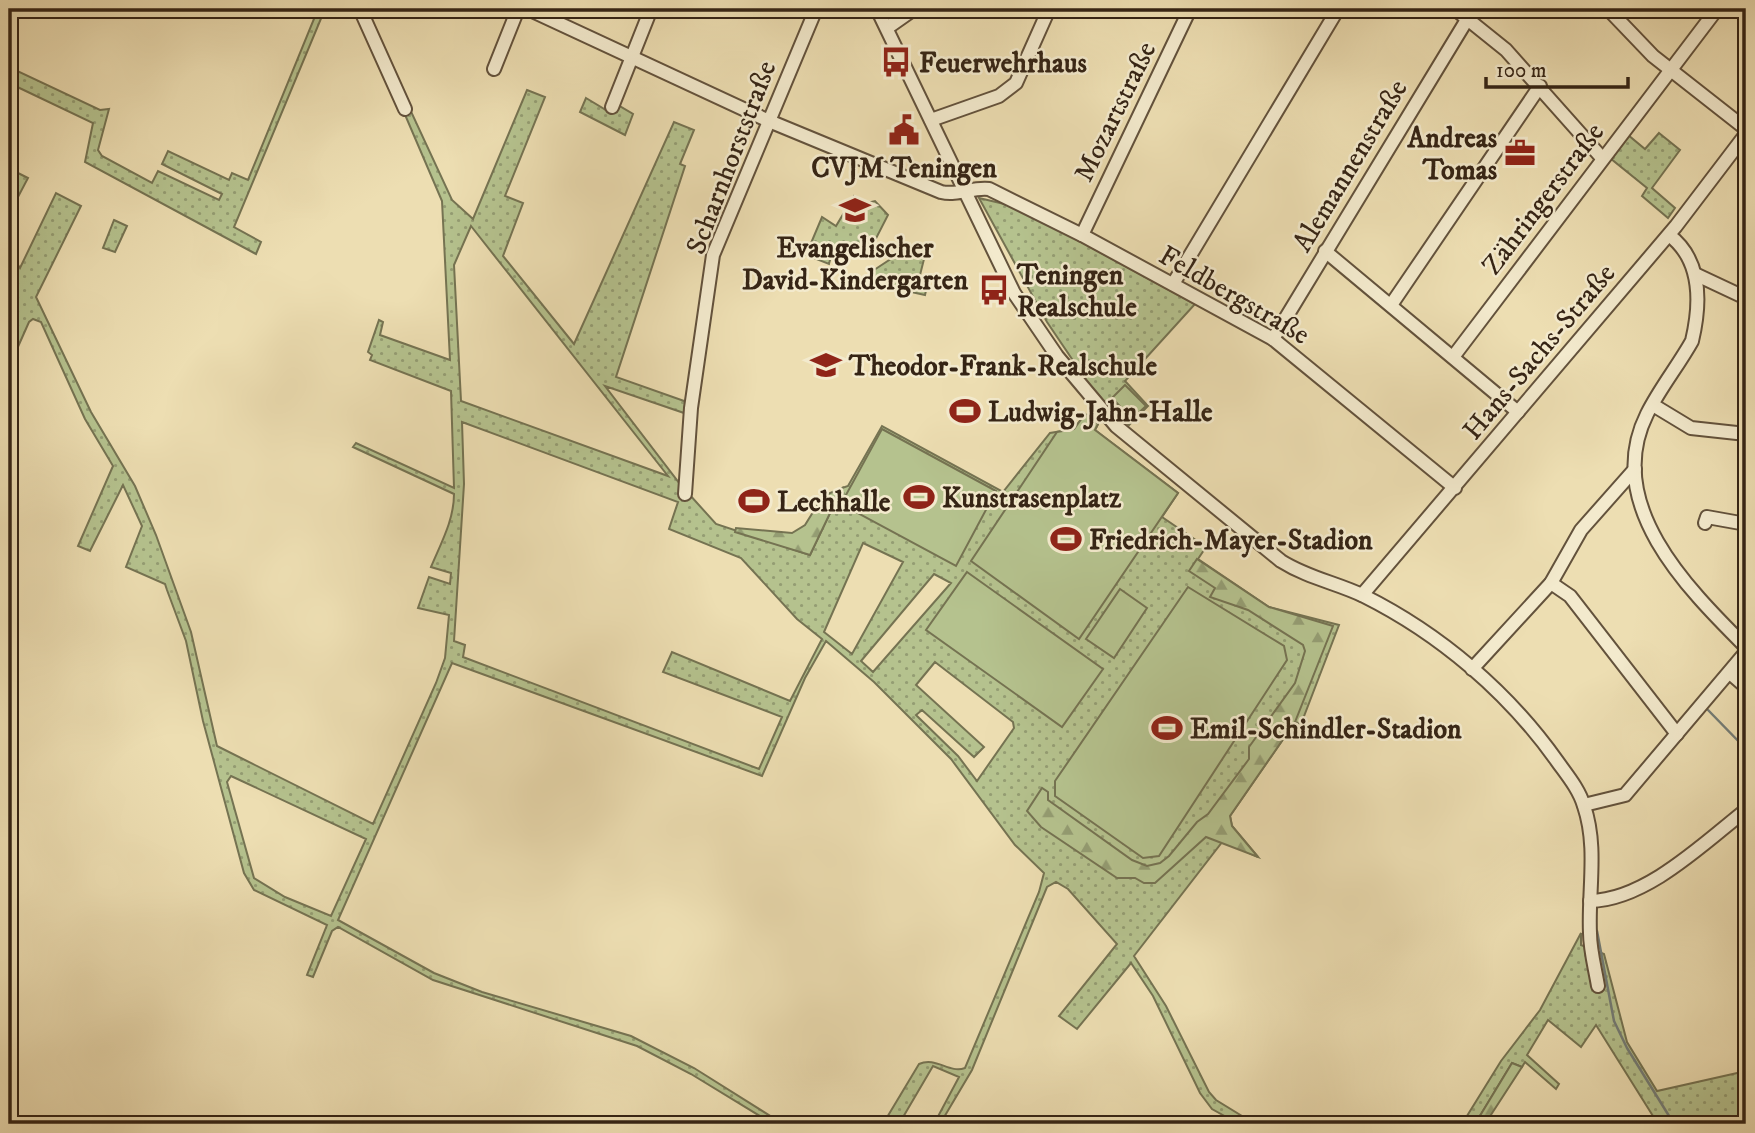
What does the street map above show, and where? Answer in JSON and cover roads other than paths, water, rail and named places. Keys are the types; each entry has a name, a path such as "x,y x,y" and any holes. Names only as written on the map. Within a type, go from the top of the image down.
{"street":[{"path":"360,9 405,109"},
{"path":"495,69 518,9"},
{"name":"Feldbergstraße","path":"528,9 769,121 941,192 989,189 1082,235 1273,339 1455,488"},
{"path":"612,107 651,9"},
{"name":"Scharnhorststraße","path":"685,494 691,408 713,255 816,9"},
{"path":"877,9 1017,298 1057,356 1116,426 1281,561 1300,573 1362,595 1404,619 1472,669 1518,711 1572,783 1584,805 1592,858 1590,936 1598,985"},
{"path":"887,28 914,9"},
{"path":"931,120 999,96 1016,83 1049,9"},
{"name":"Mozartstraße","path":"1082,235 1190,9"},
{"path":"1173,284 1338,9"},
{"path":"1455,9 1540,86 1602,158"},
{"path":"1608,9 1653,57 1746,131"},
{"name":"Zähringerstraße","path":"1453,357 1717,9"},
{"name":"Alemannenstraße","path":"1273,339 1468,18"},
{"path":"1391,305 1540,86"},
{"name":"Hans-Sachs-Straße","path":"1362,595 1668,235 1746,131"},
{"path":"1584,805 1625,795 1730,673 1746,649 1696,597 1670,563 1641,504 1634,469 1640,433 1653,405 1692,341 1697,275 1680,243 1668,235"},
{"path":"1325,251 1518,412"},
{"path":"1697,275 1746,298"},
{"path":"1653,405 1691,428 1746,434"},
{"path":"1472,669 1551,583 1581,530 1634,469"},
{"path":"1705,523 1707,517 1746,524"},
{"path":"1551,583 1570,596 1677,734"},
{"path":"1730,673 1746,687"},
{"path":"1590,901 1609,901 1658,876 1746,810"}],"waterway":[{"path":"1708,710 1746,749"},
{"path":"1597,931 1614,1021 1627,1048 1674,1124"}],"place":[{"name":"Feuerwehrhaus","path":"896,62"},
{"name":"CVJM Teningen","path":"904,130"},
{"name":"Andreas Tomas","path":"1520,153"},
{"name":"Evangelischer David-Kindergarten","path":"855,210"},
{"name":"Teningen Realschule","path":"994,290"},
{"name":"Theodor-Frank-Realschule","path":"826,365"},
{"name":"Ludwig-Jahn-Halle","path":"965,411"},
{"name":"Kunstrasenplatz","path":"919,497"},
{"name":"Lechhalle","path":"754,501"},
{"name":"Friedrich-Mayer-Stadion","path":"1066,539"},
{"name":"Emil-Schindler-Stadion","path":"1167,728"}]}
